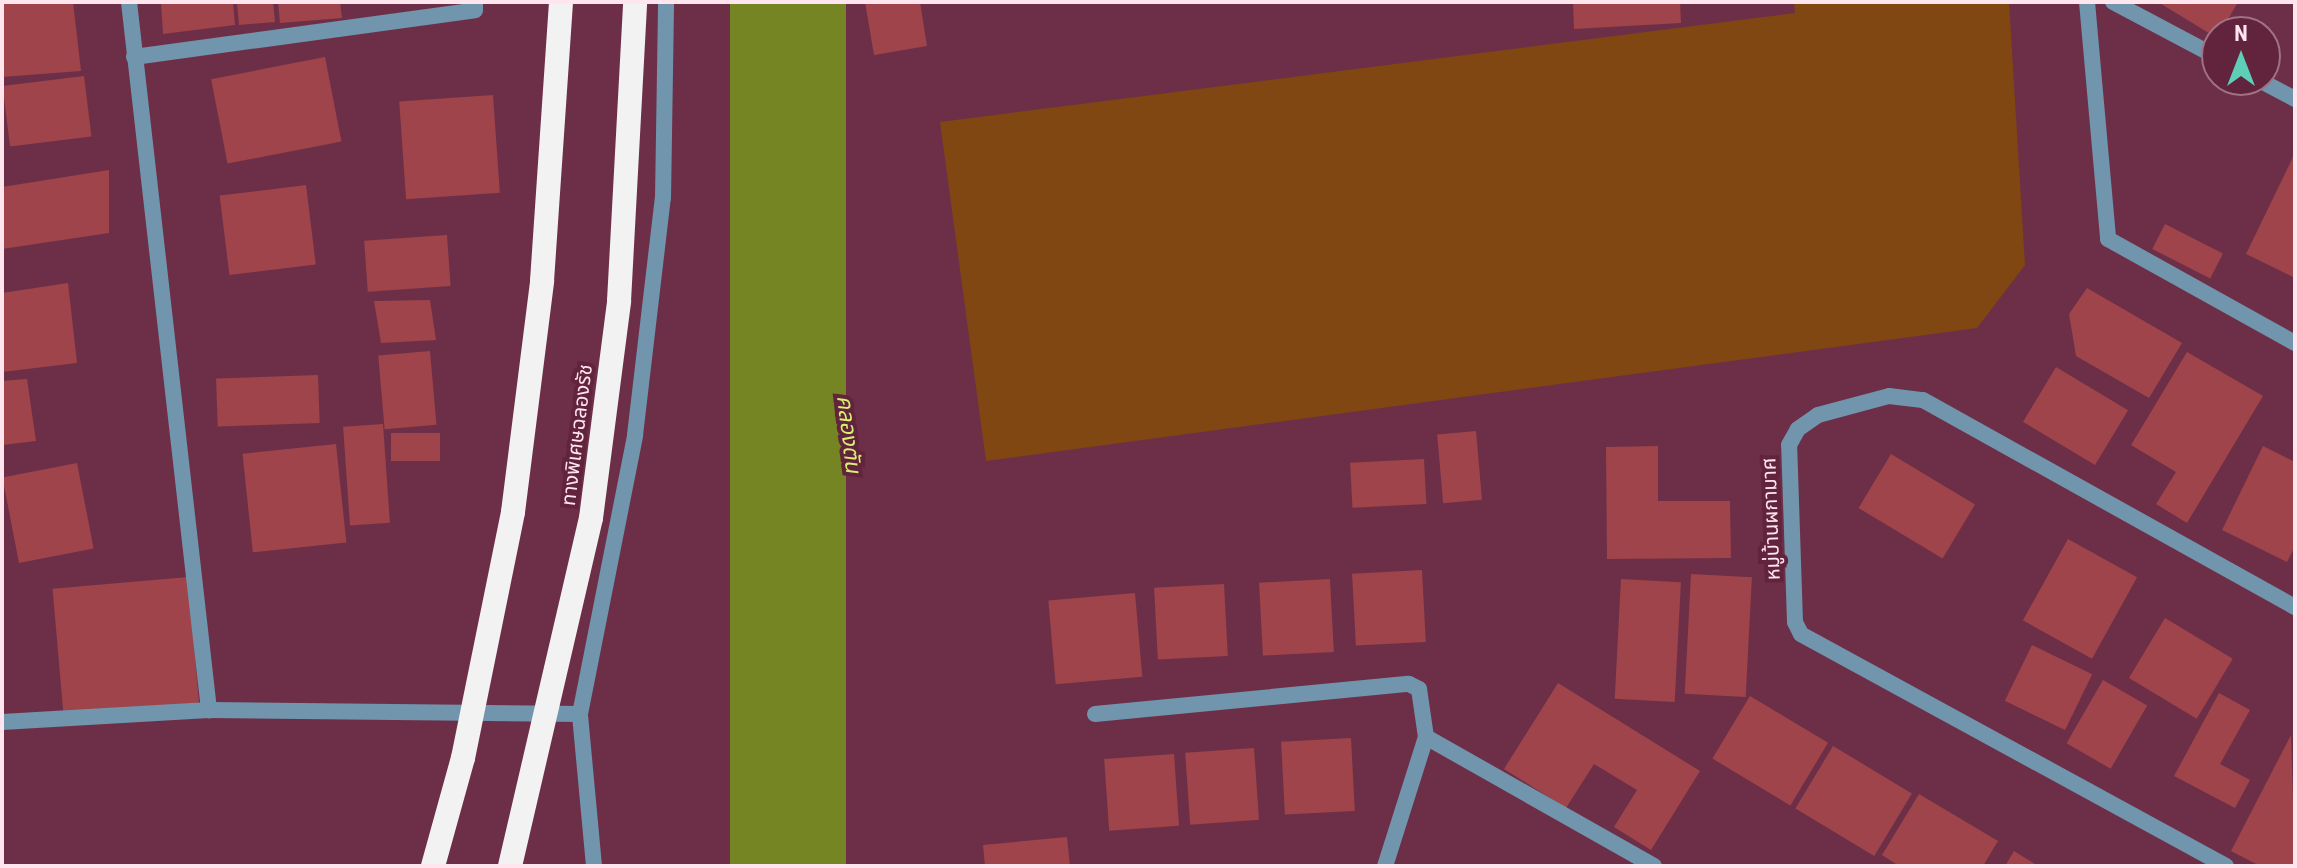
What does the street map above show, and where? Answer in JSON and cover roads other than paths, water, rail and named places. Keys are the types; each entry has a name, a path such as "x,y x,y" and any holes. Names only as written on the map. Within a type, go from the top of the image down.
{"highway":[{"path":"433,866 463,758 513,512 542,281 561,2"},
{"name":"ทางพิเศษฉลองรัช","path":"510,866 591,518 619,301 635,2"}],"street":[{"path":"129,2 209,710"},
{"path":"134,57 475,10 475,2"},
{"path":"594,866 580,714 639,403 663,198 666,2"},
{"path":"2087,2 2108,239 2295,343"},
{"path":"2113,2 2201,49"},
{"name":"หมู่บ้านผกามาศ","path":"2226,866 1801,634 1795,622 1789,445 1798,429 1818,415 1889,396 1923,400 2295,607"},
{"path":"1095,714 1409,684 1422,698 1426,737 1385,866"},
{"path":"2,722 209,710 580,714"},
{"path":"1426,737 1654,866"}],"water":[{"path":"730,2 846,2 846,866 730,866"}],"water label":[{"name":"คลองตัน","path":"849,434"}]}
